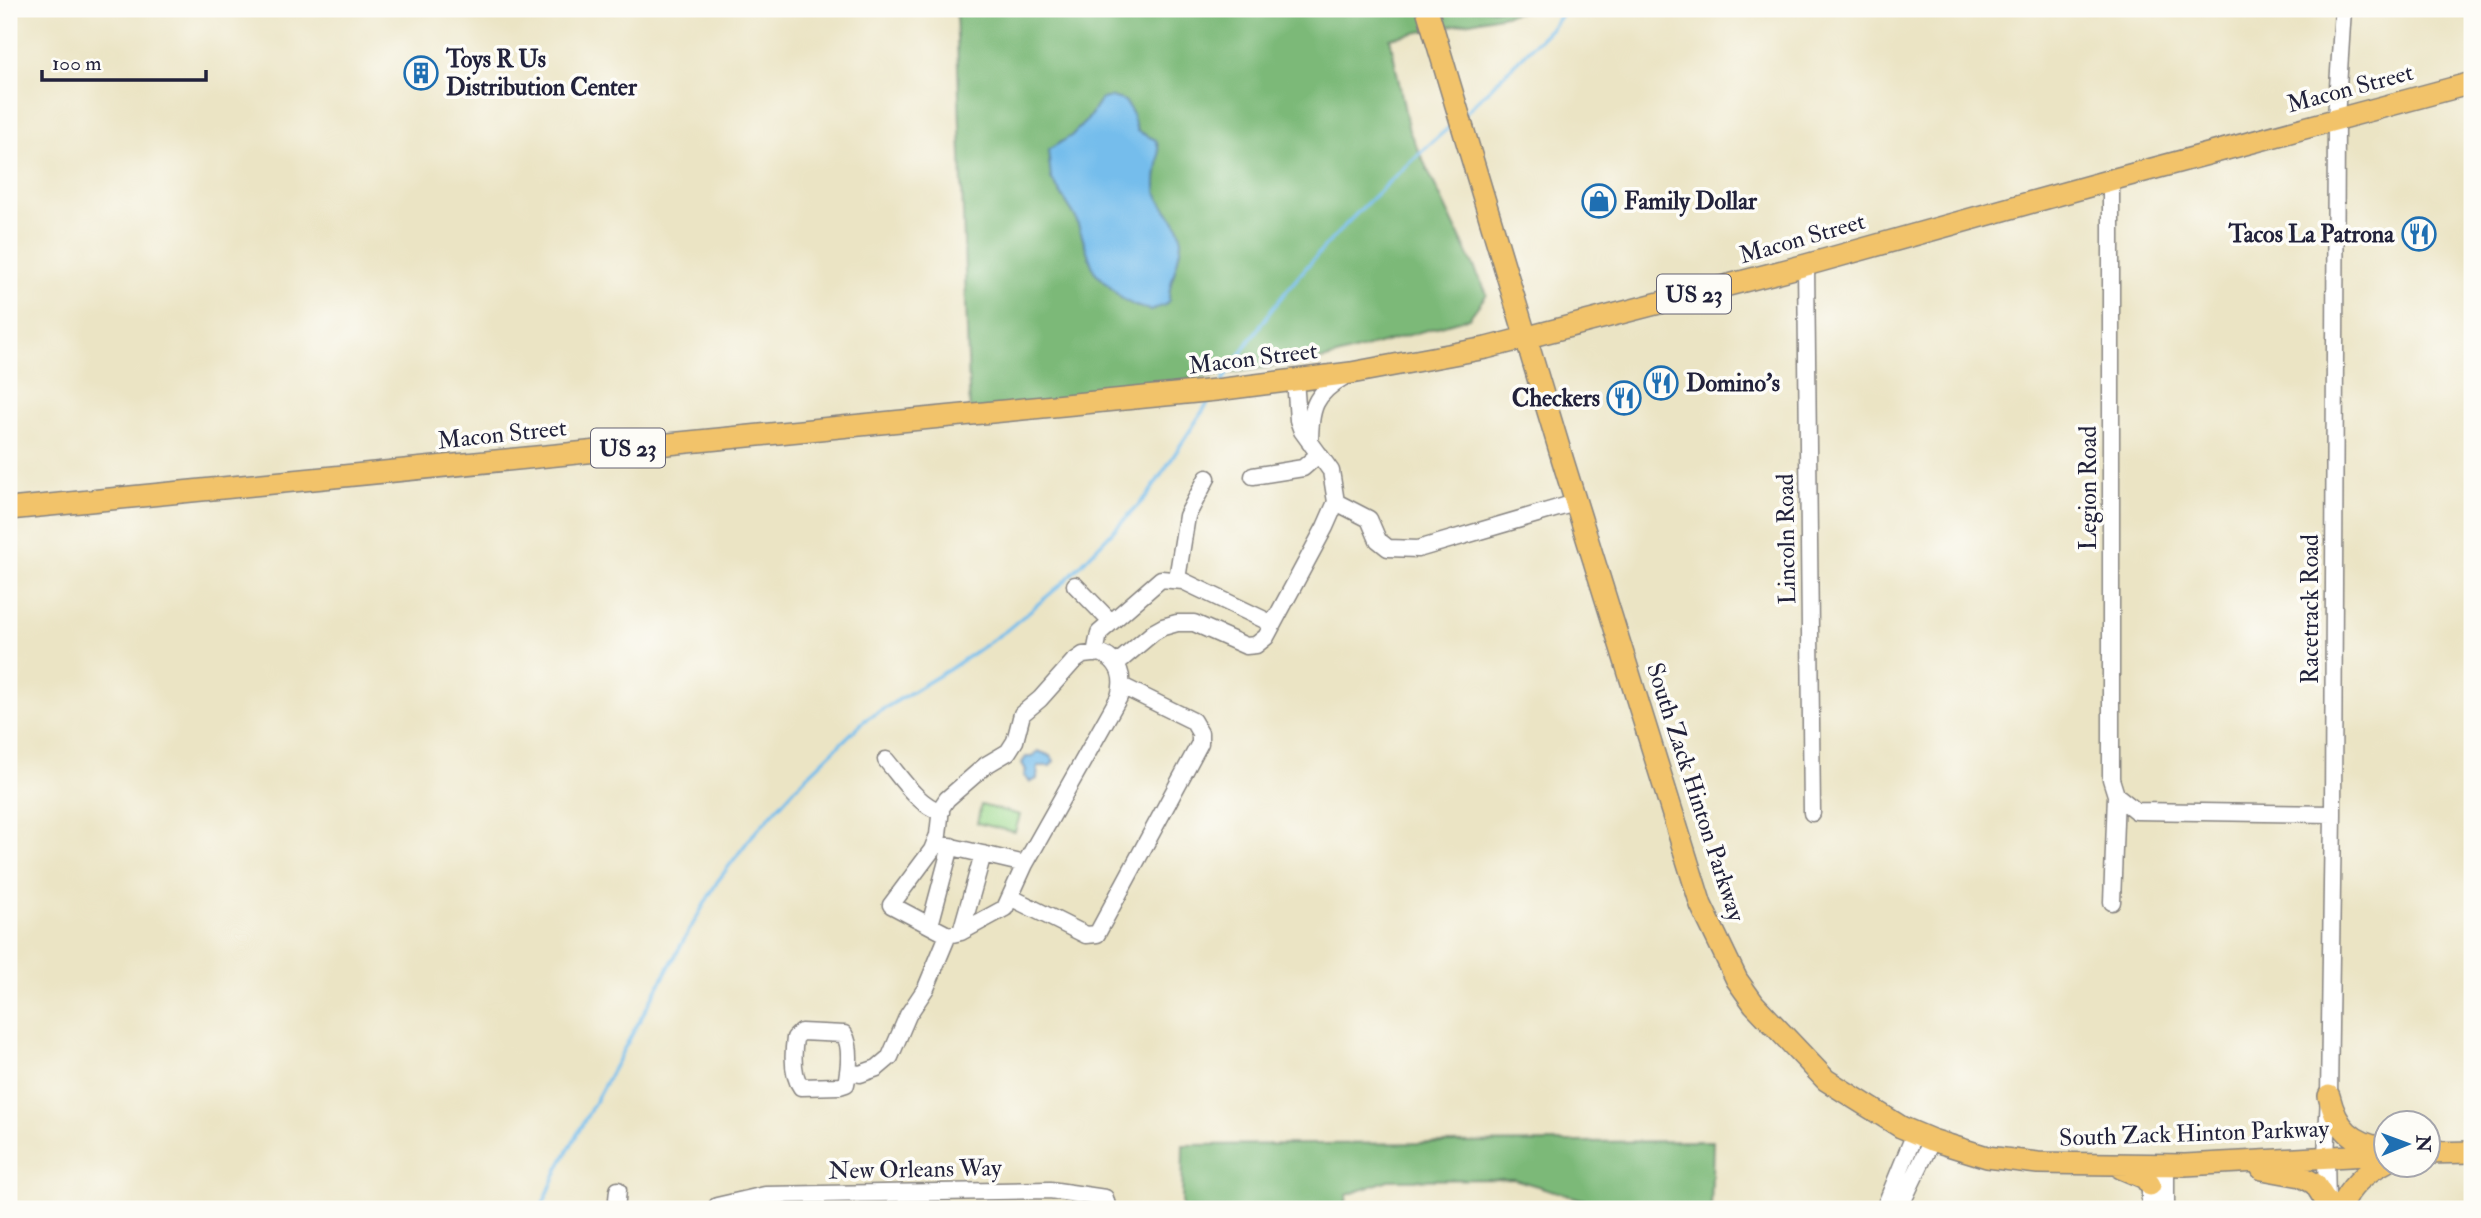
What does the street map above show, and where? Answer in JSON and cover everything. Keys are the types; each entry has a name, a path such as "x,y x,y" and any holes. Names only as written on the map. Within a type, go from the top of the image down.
{"main road":[{"name":"South Zack Hinton Parkway","path":"1427,9 1575,503 1701,905 1737,980 1778,1031 1826,1080 1923,1137 1987,1157 2038,1163 2109,1164 2131,1170 2145,1178 2155,1171 2226,1162 2372,1153"},
{"name":"Macon Street","path":"9,509 1202,391 1416,362 1526,338 1806,265 2472,83"},
{"path":"2329,1096 2333,1112 2353,1139 2372,1146"},
{"path":"2442,1153 2472,1152"},
{"path":"2226,1162 2301,1176 2315,1184 2331,1207 2372,1170"}],"street":[{"name":"Racetrack Road","path":"2331,1207 2326,1156 2333,814 2336,118 2343,9"},
{"name":"Legion Road","path":"2111,180 2110,779 2116,795 2112,902"},
{"name":"Lincoln Road","path":"1806,265 1812,813"},
{"path":"1253,476 1292,472 1303,468 1315,448 1312,417 1320,396 1326,387 1350,373"},
{"path":"1116,664 1154,632 1170,625 1194,623 1246,646 1256,645 1266,636 1336,502 1331,471 1302,431 1298,420 1296,379"},
{"path":"1177,579 1187,516 1208,478"},
{"path":"1336,502 1369,519 1378,540 1388,548 1418,549 1575,503"},
{"path":"1096,654 1098,633 1161,579 1177,579 1273,624"},
{"path":"1075,585 1111,622"},
{"path":"930,925 943,845 938,835 941,812 947,799 976,773 1008,752 1022,713 1040,699 1073,662 1083,655 1100,653 1108,656 1121,673 1122,686 1103,729 1025,863 1005,908 954,933 930,925 891,905 943,845"},
{"path":"1010,897 1086,935 1097,934 1194,755 1200,743 1200,733 1193,721 1122,686"},
{"path":"886,760 918,798 929,808 941,812"},
{"path":"2116,795 2136,811 2333,814"},
{"path":"943,845 1025,863"},
{"path":"849,1072 860,1074 877,1068 890,1057 908,1015 926,988 954,933 984,854"},
{"path":"801,1032 844,1034 848,1040 849,1072 846,1084 840,1086 801,1087 796,1081 795,1038 801,1032"},
{"path":"1884,1209 1923,1137"},
{"path":"1899,1209 1923,1137"},
{"path":"2150,1209 2155,1171"},
{"path":"2155,1171 2166,1209"},
{"path":"616,1209 618,1190"},
{"name":"New Orleans Way","path":"716,1209 717,1206 765,1195 1050,1190 1105,1198 1108,1209"}],"green space":[{"path":"956,9 1535,9 1390,38 1409,131 1487,294 1469,318 1326,359 1139,387 970,419"},
{"path":"981,805 1020,815 1015,832 977,823"},
{"path":"1713,1141 1711,1209 1599,1209 1591,1202 1514,1179 1388,1180 1347,1195 1345,1209 1182,1209 1183,1145"}],"water":[{"path":"1112,97 1125,101 1137,131 1156,140 1159,154 1157,194 1180,230 1180,252 1169,300 1165,305 1150,310 1121,298 1094,271 1075,216 1051,178 1048,150 1071,136 1088,119 1101,99"},
{"path":"1038,751 1051,756 1054,761 1050,766 1038,766 1037,779 1030,782 1024,776 1026,770 1022,763 1026,757 1032,757"}],"waterway":[{"path":"1465,113 1553,26 1565,9"},
{"path":"1222,382 1276,305 1323,248 1387,184 1454,123"},
{"path":"541,1209 559,1167 685,938 717,882 751,837 799,784 865,720 950,669 1007,630 1063,583 1148,495 1210,400"}],"place":[{"name":"Toys R Us Distribution Center","path":"421,73"},
{"name":"Family Dollar","path":"1599,201"},
{"name":"Tacos La Patrona","path":"2419,234"},
{"name":"Domino's","path":"1661,383"},
{"name":"Checkers","path":"1624,398"}]}
